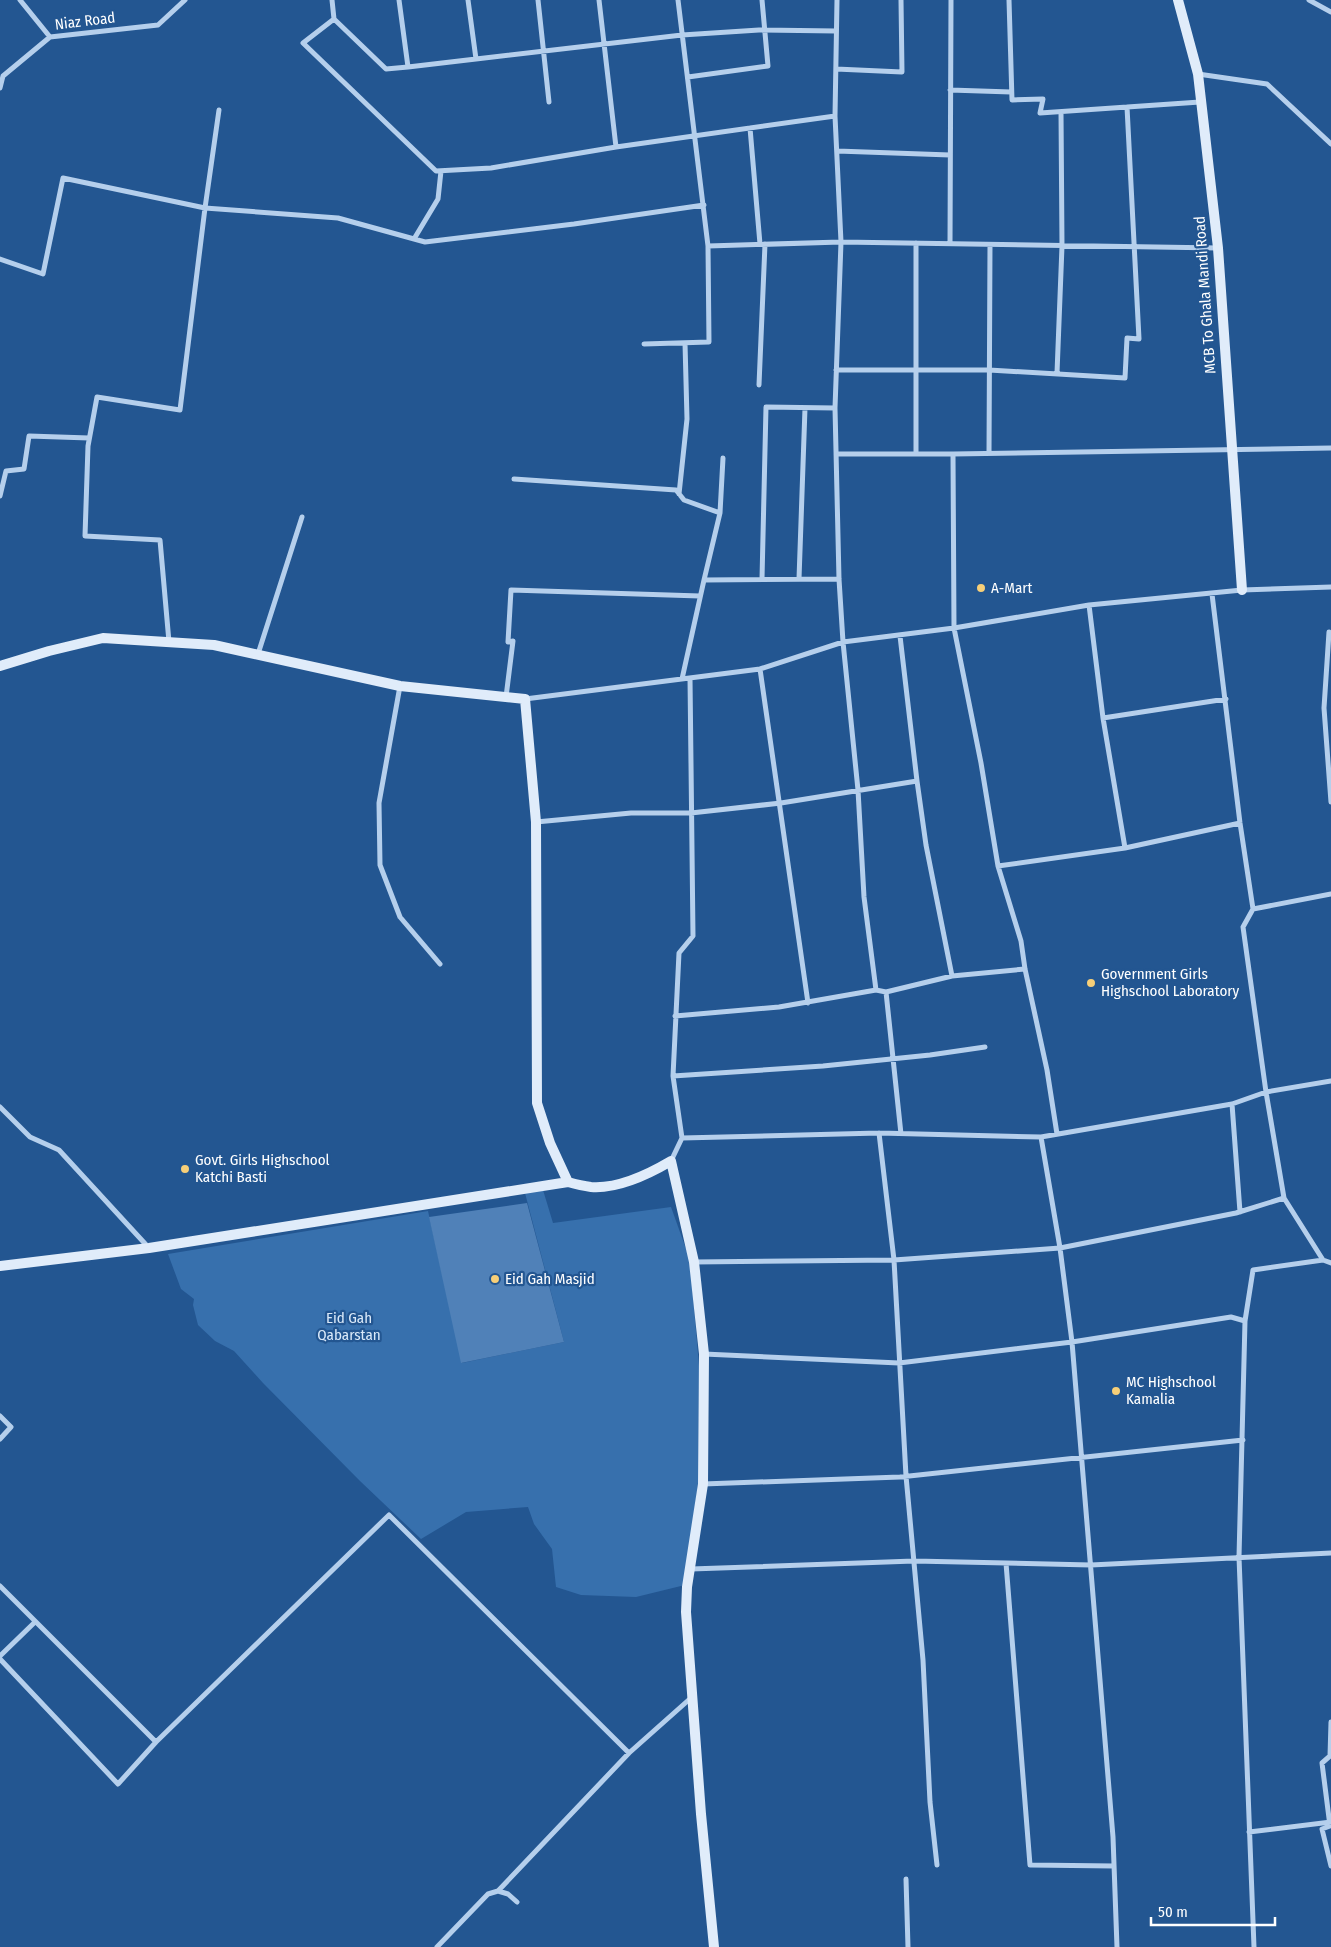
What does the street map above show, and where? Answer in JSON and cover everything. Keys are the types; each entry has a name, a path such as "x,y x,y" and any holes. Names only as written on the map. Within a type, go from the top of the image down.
{"street":[{"path":"20,0 50,37"},
{"name":"Niaz Road","path":"0,88 3,76 50,37 158,25 186,0"},
{"path":"332,0 334,19 386,69 544,52 682,34 765,30 836,31"},
{"path":"400,0 408,67"},
{"path":"468,0 476,60"},
{"path":"538,0 549,102"},
{"path":"599,0 616,147"},
{"path":"644,344 709,342 708,246 678,0"},
{"path":"688,77 768,66 762,0"},
{"path":"836,0 835,116 841,242 835,408 839,579 843,642 858,790 864,897 876,990"},
{"path":"836,69 902,72 901,0"},
{"path":"950,244 951,0"},
{"path":"1010,0 1012,100 1043,98 1040,112 1200,102"},
{"name":"MCB To Ghala Mandi Road","path":"1178,0 1198,74 1218,248 1242,590"},
{"path":"1309,0 1331,12"},
{"path":"334,19 303,43 436,171 491,168 616,147 835,116"},
{"path":"1198,74 1267,84 1331,144"},
{"path":"950,90 1012,92"},
{"path":"836,370 989,370 1125,378 1126,338 1139,339 1127,107"},
{"path":"169,642 160,540 85,536 89,438 97,397 180,410 219,110"},
{"path":"1057,373 1062,246 1061,112"},
{"path":"750,128 762,244 759,385"},
{"path":"837,151 950,154"},
{"path":"414,239 438,198 441,171"},
{"path":"0,259 43,274 63,178 205,208 338,218 426,242 704,205"},
{"path":"708,246 841,242 1218,248"},
{"path":"916,243 916,454"},
{"path":"989,453 990,245"},
{"path":"679,494 687,419 685,343"},
{"path":"762,579 766,407 835,408"},
{"path":"799,579 805,408"},
{"path":"0,496 6,471 24,469 29,436 89,438"},
{"path":"836,454 1331,448"},
{"path":"953,454 954,628 981,764 998,866 1021,941 1025,969 1047,1070 1057,1134"},
{"path":"682,679 720,513 723,458"},
{"path":"514,479 676,490 684,500 720,513"},
{"path":"258,655 302,517"},
{"path":"704,580 839,579"},
{"path":"0,666 49,651 103,638 169,642 214,645 400,686 525,699 760,669 843,642 954,628 1089,605 1242,590 1331,587"},
{"path":"506,697 513,641 508,642 511,590 700,596"},
{"path":"1212,594 1240,823 1253,909 1243,927 1266,1092 1284,1198 1323,1260"},
{"path":"1089,605 1103,718 1125,848"},
{"path":"1329,632 1324,708 1331,802"},
{"path":"900,636 917,781 933,885 952,976"},
{"path":"760,669 781,803 808,1002"},
{"path":"0,1266 149,1248 568,1182 592,1187 620,1183 652,1173 671,1161 682,1138 673,1076 679,953 693,936 690,678"},
{"path":"400,686 379,803 380,865 400,917 440,964"},
{"path":"525,699 536,822 537,1103 550,1143 568,1182"},
{"path":"1103,718 1226,699"},
{"path":"536,822 631,813 691,813 781,803 917,781"},
{"path":"998,866 1125,848 1240,823"},
{"path":"1253,909 1331,894"},
{"path":"675,1016 779,1007 876,990 886,992 952,976 1025,969"},
{"path":"886,992 901,1134"},
{"path":"673,1076 823,1066 984,1047"},
{"path":"682,1138 880,1133 1042,1137 1232,1104 1266,1092 1331,1080"},
{"path":"1232,1104 1240,1212"},
{"path":"0,1107 30,1137 59,1150 149,1248"},
{"path":"880,1133 894,1260 906,1476 923,1660 930,1802 937,1865"},
{"path":"1042,1137 1060,1248 1072,1342 1114,1866 1117,1947"},
{"path":"671,1161 694,1262 704,1354 703,1484 687,1586 686,1612 714,1947"},
{"path":"694,1262 894,1260 1060,1248 1240,1212 1284,1198"},
{"path":"1254,1947 1239,1557 1245,1321 1253,1270 1323,1260 1331,1263"},
{"path":"704,1354 899,1363 1072,1342 1231,1317 1245,1321"},
{"path":"0,1416 12,1427 0,1438"},
{"path":"703,1484 906,1476 1243,1440"},
{"path":"35,1622 0,1658 118,1784 156,1742 389,1515 628,1753"},
{"path":"691,1569 914,1561 1091,1565 1331,1553"},
{"path":"1006,1563 1030,1865 1114,1866"},
{"path":"0,1586 156,1742"},
{"path":"437,1947 488,1894 498,1891 628,1753 692,1697"},
{"path":"1331,1722 1330,1756 1322,1763 1330,1822 1330,1826 1322,1829 1331,1866"},
{"path":"1249,1832 1330,1822"},
{"path":"906,1879 908,1947"},
{"path":"498,1891 508,1894 517,1902"}],"green space":[{"name":"Eid Gah Qabarstan","path":"543,1190 553,1223 671,1207 690,1260 699,1366 698,1483 685,1585 636,1597 581,1595 556,1587 552,1549 534,1524 528,1507 466,1512 421,1539 360,1481 234,1351 215,1341 198,1325 193,1305 194,1299 181,1289 168,1254 428,1211 462,1363 564,1342 525,1193"}],"building":[{"name":"Eid Gah Masjid","path":"527,1203 564,1342 461,1363 429,1217"}],"place":[{"name":"A-Mart","path":"981,588"},
{"name":"Government Girls Highschool Laboratory","path":"1091,983"},
{"name":"Govt. Girls Highschool Katchi Basti","path":"185,1169"},
{"name":"Eid Gah Masjid","path":"495,1279"},
{"name":"MC Highschool Kamalia","path":"1116,1391"}]}
